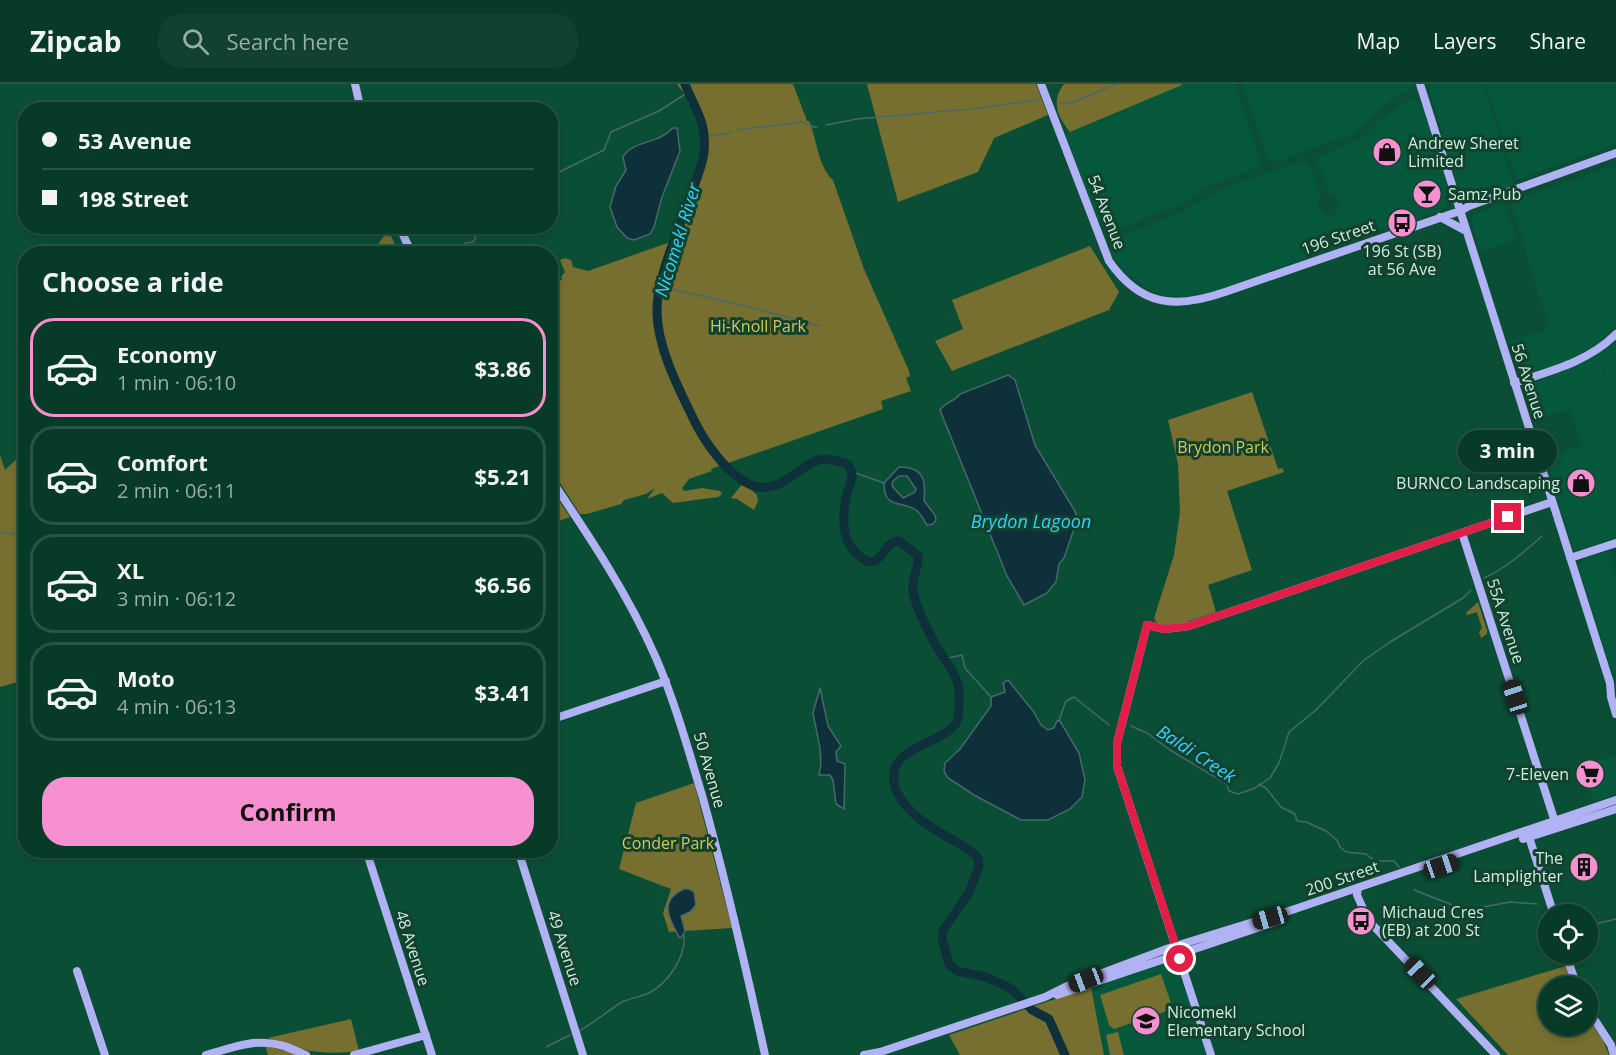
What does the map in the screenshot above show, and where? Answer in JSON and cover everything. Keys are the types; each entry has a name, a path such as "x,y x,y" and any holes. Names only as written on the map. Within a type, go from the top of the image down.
{"street":[{"path":"355,84 359,102"},
{"name":"54 Avenue","path":"1041,84 1109,261 1127,283 1164,301 1192,302 1225,292"},
{"name":"56 Avenue","path":"1420,84 1613,690 1611,697 1616,714"},
{"name":"196 Street","path":"1460,211 1616,153"},
{"name":"196 Street","path":"1225,292 1440,217 1477,209 1616,158"},
{"path":"1440,217 1466,231"},
{"path":"1514,383 1574,363 1598,349 1616,334"},
{"name":"50 Avenue","path":"558,490 623,591 648,639 666,681 691,758 728,893 765,1055"},
{"path":"1211,1055 1139,838 1117,760 1119,735 1147,625 1165,629 1189,626 1552,502"},
{"name":"55A Avenue","path":"1462,533 1555,822"},
{"path":"1570,558 1616,543"},
{"path":"558,717 666,681"},
{"name":"200 Street","path":"1359,892 1616,800"},
{"name":"200 Street","path":"864,1055 878,1054 1041,998 1067,993 1178,950 1616,809"},
{"path":"1529,837 1550,904"},
{"name":"48 Avenue","path":"369,858 432,1055"},
{"name":"49 Avenue","path":"521,858 583,1055"},
{"path":"1359,892 1378,930 1496,1055"},
{"path":"77,971 105,1055"},
{"path":"1598,1025 1611,1045 1614,1055"},
{"path":"354,1055 426,1035"},
{"path":"206,1055 250,1043 263,1042 280,1044 306,1055"}],"shaded area":[{"path":"1181,84 1234,84 1260,160 1258,167 1209,186 1176,206 1113,230 1105,229 1097,219 1065,134 1121,112"},
{"path":"1243,84 1414,84 1411,89 1382,107 1354,133 1276,162 1268,158"},
{"path":"1428,84 1483,84 1514,187 1473,201 1465,199 1457,184"},
{"path":"1486,84 1616,84 1616,144 1516,180"},
{"path":"1410,99 1417,100 1423,108 1447,192 1451,197 1448,205 1438,213 1432,213 1209,293 1188,297 1168,296 1145,288 1123,270 1110,252 1111,245 1119,237 1182,212 1221,189 1302,161 1307,162 1311,167 1321,196 1318,204 1320,210 1326,216 1332,216 1338,211 1339,203 1337,198 1329,193 1318,164 1319,157 1362,138 1387,114"},
{"path":"1616,165 1616,325 1596,345 1563,363 1523,375 1519,374 1507,342 1549,329 1511,201"},
{"path":"1505,203 1517,240 1481,251 1472,216"},
{"path":"1616,343 1616,538 1574,551 1544,457 1582,445 1570,409 1532,421 1523,391 1527,384 1563,372 1597,355 1606,379 1598,353"},
{"path":"1608,551 1616,577 1616,674 1611,669 1579,567 1583,559"},
{"path":"1616,755 1616,793 1594,801 1582,765"},
{"name":"Nicomekl Elementary School","path":"1172,961 1177,966 1206,1055 1105,1055 1091,987"}],"green space":[{"name":"Hi-Knoll Park","path":"677,84 793,84 807,121 812,128 824,168 833,180 864,269 909,371 910,376 906,378 911,391 881,401 883,409 711,469 712,471 689,479 682,488 684,491 702,488 720,491 722,494 718,497 673,503 662,493 647,499 655,488 646,494 624,500 621,504 580,514 558,480 558,281 562,280 561,277 565,272 560,260 565,258 571,260 573,267 588,271 676,240 696,180 702,147 700,119"},
{"path":"867,84 1036,84 1048,115 994,138 978,172 898,202"},
{"path":"1064,84 1182,85 1070,132 1057,108 1058,96"},
{"path":"385,234 390,234 396,246 377,246"},
{"path":"1090,246 1119,292 1109,310 952,371 935,341 963,329 952,300"},
{"name":"Brydon Park","path":"1252,392 1278,469 1282,468 1284,472 1227,491 1252,570 1208,585 1216,612 1183,623 1158,625 1154,618 1174,555 1180,512 1178,464 1168,420"},
{"path":"0,455 5,470 18,458 18,682 0,687"},
{"path":"743,483 757,495 758,501 754,510 737,499 731,498"},
{"path":"558,499 570,517 558,521"},
{"path":"1478,602 1487,630 1487,634 1481,638 1479,632 1482,628 1477,612 1467,615 1466,613"},
{"name":"Conder Park","path":"694,783 732,928 669,932 663,913 671,889 619,869 636,803"},
{"path":"1566,966 1569,976 1538,976 1538,1036 1598,1036 1598,1033 1609,1055 1508,1055 1456,999"},
{"path":"1161,974 1173,1009 1114,1029 1109,1025 1100,995"},
{"path":"1091,987 1104,1055 960,1055 949,1035"},
{"path":"351,1019 359,1051 336,1053 313,1051 290,1047 268,1038"},
{"path":"1118,1032 1124,1055 1110,1055 1106,1035"},
{"path":"265,1045 298,1055 268,1055"}],"water":[{"path":"673,128 677,128 680,151 662,197 654,227 650,234 634,240 627,238 617,227 610,207 616,186 626,170 623,157 633,148 660,137"},
{"name":"Brydon Lagoon","path":"1008,375 1015,380 1035,445 1076,513 1075,526 1064,558 1059,564 1056,582 1047,593 1024,605 1007,576 940,410 960,394"},
{"path":"899,467 914,469 918,472 924,481 924,501 935,515 936,520 933,524 927,525 916,510 890,501 885,492 884,483","holes":["899,476 907,476 916,489 915,492 903,498 892,486 893,481"]},
{"path":"1008,680 1033,711 1041,725 1048,730 1054,728 1057,721 1060,721 1079,753 1085,780 1082,797 1070,809 1048,820 1021,820 974,795 948,778 944,771 945,763 960,749 991,706 991,697 1005,692 1003,683"},
{"path":"820,688 828,726 841,746 836,752 837,761 845,764 844,809 836,804 833,780 830,775 819,775 820,748 813,713"},
{"path":"684,889 694,892 696,905 690,912 681,916 685,931 681,938 669,917 668,904 676,894"}],"waterway":[{"name":"Nicomekl River","path":"685,84 702,124 704,152 659,288 658,326 669,366 703,436 717,457 735,475 754,486 764,487 783,482 816,461 827,459 847,464 852,476 846,498 844,529 853,549 864,560 870,562 875,561 891,544 899,541 918,556 913,586 914,596 929,633 956,678 959,691 959,712 956,723 948,731 913,750 896,766 893,777 897,792 915,815 971,851 978,858 979,866 969,893 943,930 942,938 949,964 957,971 986,977 1012,989 1032,1010 1049,1019 1065,1055"},
{"path":"1061,103 1072,103 1116,84"},
{"path":"558,173 604,150 611,132 659,111 687,93"},
{"path":"826,125 857,119 971,109 1038,100"},
{"path":"738,130 802,122 817,127"},
{"path":"704,136 731,132"},
{"path":"463,246 473,242 476,238 472,234"},
{"path":"661,287 820,326"},
{"path":"853,472 884,483"},
{"path":"0,532 18,534"},
{"path":"1484,578 1507,565 1542,536"},
{"path":"1131,726 1147,733 1170,750 1227,784 1229,791 1238,794 1255,788 1270,778 1279,763 1289,732 1316,710 1364,660 1463,598 1471,590"},
{"name":"Baldi Creek","path":"944,659 962,655 965,668 991,697"},
{"name":"Baldi Creek","path":"1059,720 1066,701 1074,697 1109,725"},
{"name":"Baldi Creek","path":"1259,784 1266,788 1281,807 1295,814 1297,821 1306,822 1326,831 1346,852 1366,854 1375,861 1394,861 1399,867"},
{"name":"Baldi Creek","path":"1414,890 1460,908 1478,908 1510,902 1537,904"},
{"name":"Baldi Creek","path":"1598,923 1616,919"},
{"path":"579,1031 622,1002 649,993 663,983 679,960 684,935"},
{"path":"546,1047 570,1035"}],"place":[{"name":"Andrew Sheret Limited","path":"1387,152"},
{"name":"Samz Pub","path":"1427,194"},
{"name":"196 St (SB) at 56 Ave","path":"1402,223"},
{"name":"BURNCO Landscaping","path":"1581,483"},
{"name":"7-Eleven","path":"1590,774"},
{"name":"The Lamplighter","path":"1584,867"},
{"name":"Michaud Cres (EB) at 200 St","path":"1361,921"},
{"name":"Nicomekl Elementary School","path":"1146,1021"}],"route":[{"path":"1180,959 1117,766 1117,743 1147,625 1165,629 1189,626 1508,517"}]}
